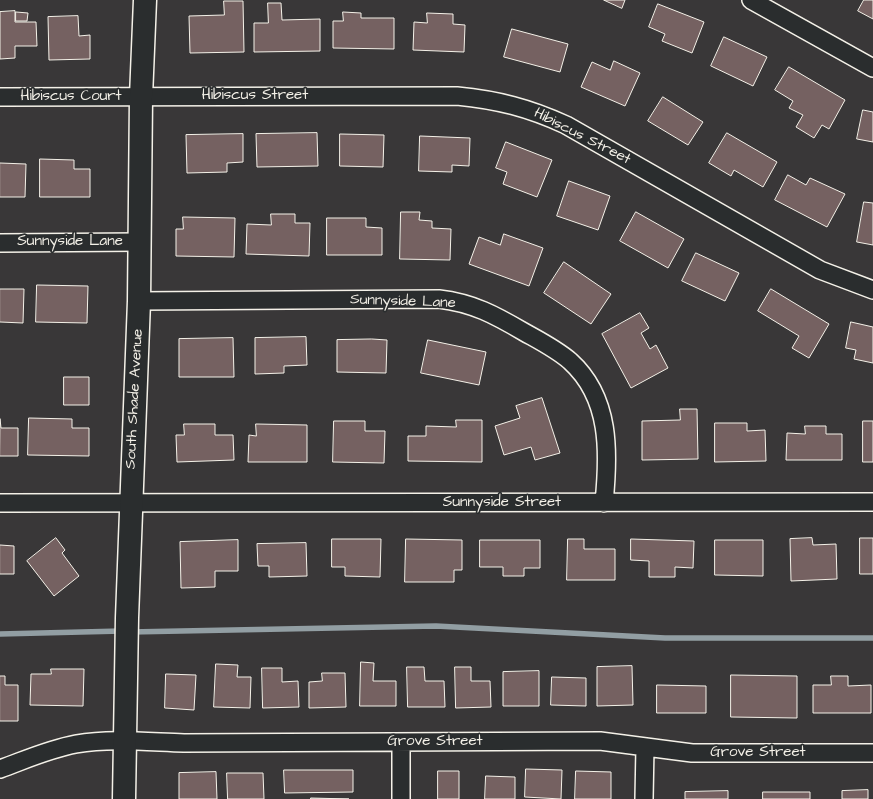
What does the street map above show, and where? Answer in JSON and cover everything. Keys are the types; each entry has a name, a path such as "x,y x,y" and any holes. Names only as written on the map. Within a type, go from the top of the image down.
{"street":[{"name":"South Shade Avenue","path":"124,799 126,647 130,503 139,301 141,97 145,0"},
{"path":"751,0 873,68"},
{"name":"Hibiscus Street","path":"141,97 457,96 486,98 517,105 566,125 820,270 873,290"},
{"name":"Hibiscus Court","path":"0,97 141,97"},
{"name":"Sunnyside Lane","path":"0,243 140,242"},
{"name":"Sunnyside Lane","path":"139,301 439,299 478,307 551,347 577,368 592,388 602,410 606,431 607,474 604,504"},
{"name":"Sunnyside Street","path":"0,503 604,504 873,502"},
{"name":"Grove Street","path":"0,769 45,752 77,744 124,742 600,741 692,753 873,752"},
{"path":"401,742 401,799"},
{"path":"644,799 645,747"}],"building":[{"path":"604,0 625,0 622,8"},
{"path":"864,0 873,0 873,19 858,11"},
{"path":"224,1 243,1 244,52 190,53 189,16 224,15"},
{"path":"268,3 281,3 282,20 320,19 320,51 254,52 254,23 268,23"},
{"path":"658,4 704,22 692,53 662,41 665,34 649,27"},
{"path":"15,11 15,22 36,22 37,46 15,46 15,58 0,59 0,12"},
{"path":"16,12 28,13 27,21 16,21"},
{"path":"343,12 361,13 361,18 394,18 394,49 333,48 333,21 343,21"},
{"path":"427,13 453,14 453,24 465,25 464,52 413,50 414,22 427,23"},
{"path":"78,16 79,36 90,35 90,59 49,60 48,17"},
{"path":"512,29 568,44 560,72 504,57"},
{"path":"724,37 767,57 753,86 711,66"},
{"path":"614,61 640,73 625,106 581,87 592,62 610,70"},
{"path":"789,67 845,100 829,129 822,125 814,138 796,127 803,115 789,108 793,101 775,90"},
{"path":"663,97 703,122 688,145 648,121"},
{"path":"863,110 873,112 873,142 857,139"},
{"path":"317,133 318,166 257,167 256,134"},
{"path":"727,133 777,162 763,187 734,170 731,176 709,163"},
{"path":"243,134 243,162 227,163 227,172 187,173 186,135"},
{"path":"340,134 384,135 383,167 340,166"},
{"path":"420,136 470,138 469,166 452,165 452,172 419,171"},
{"path":"506,142 552,160 537,197 503,184 507,172 496,168"},
{"path":"40,159 74,160 74,169 90,169 90,197 40,197"},
{"path":"0,163 26,164 25,197 0,197"},
{"path":"788,175 806,185 810,178 845,194 827,227 775,200"},
{"path":"569,181 610,196 598,230 557,216"},
{"path":"864,202 873,203 873,245 857,242"},
{"path":"401,212 420,212 419,220 432,221 432,228 451,229 450,260 400,259"},
{"path":"636,212 684,239 668,268 620,241"},
{"path":"271,214 295,214 295,223 310,223 309,256 246,254 247,224 271,225"},
{"path":"183,217 235,218 234,257 176,256 176,229 183,229"},
{"path":"327,218 366,218 366,227 382,228 382,255 327,255"},
{"path":"504,234 543,248 529,286 469,264 479,237 500,245"},
{"path":"696,253 739,273 725,301 682,281"},
{"path":"564,262 611,294 591,324 544,293"},
{"path":"37,285 88,286 87,323 36,322"},
{"path":"0,289 24,289 23,323 0,322"},
{"path":"771,289 829,324 809,358 792,348 799,336 758,311"},
{"path":"640,313 649,328 641,333 650,349 656,345 668,368 631,388 602,334"},
{"path":"851,322 873,327 873,363 854,359 856,350 846,348"},
{"path":"306,337 307,365 284,366 284,373 255,374 255,338"},
{"path":"233,338 234,377 179,377 179,339"},
{"path":"337,340 387,340 386,373 337,372"},
{"path":"428,340 486,352 479,385 421,373"},
{"path":"64,377 89,377 89,405 64,405"},
{"path":"542,398 560,453 535,460 531,447 504,455 495,426 520,418 516,406"},
{"path":"680,409 697,409 698,459 642,460 642,421 680,420"},
{"path":"29,418 72,419 72,428 89,428 89,456 28,455"},
{"path":"0,419 1,428 18,428 18,456 0,456"},
{"path":"456,420 482,420 482,462 408,461 408,436 426,436 426,426 456,427"},
{"path":"334,421 365,421 365,431 385,431 384,463 333,462"},
{"path":"863,421 873,421 873,462 863,462"},
{"path":"715,423 747,423 747,431 765,430 766,461 715,462"},
{"path":"184,424 215,424 215,435 233,435 234,460 177,462 176,435 184,435"},
{"path":"256,424 307,425 307,462 248,462 249,435 256,436"},
{"path":"805,426 826,426 826,434 842,434 842,460 786,460 787,433 805,434"},
{"path":"56,538 65,550 62,553 79,576 54,596 27,561"},
{"path":"812,538 813,545 836,544 837,579 791,581 790,539"},
{"path":"860,538 873,538 873,574 860,574"},
{"path":"332,539 381,539 380,577 345,576 345,567 332,567"},
{"path":"406,539 462,540 462,570 454,570 454,582 405,582"},
{"path":"568,539 584,539 584,549 615,549 615,580 567,580"},
{"path":"631,539 694,541 693,568 675,567 675,577 649,577 649,561 631,560"},
{"path":"238,540 238,571 215,571 215,587 181,588 180,542"},
{"path":"480,540 540,540 540,568 524,568 524,576 503,576 503,567 480,567"},
{"path":"715,540 763,540 763,576 715,575"},
{"path":"306,543 307,576 269,577 269,566 258,566 257,544"},
{"path":"0,545 14,546 14,574 0,574"},
{"path":"361,662 374,663 373,681 396,681 396,706 360,706"},
{"path":"216,664 238,665 237,677 251,677 250,708 214,707"},
{"path":"632,666 633,705 597,706 597,667"},
{"path":"407,667 424,667 425,681 444,681 445,707 408,707"},
{"path":"455,667 471,667 471,681 490,681 491,707 456,708"},
{"path":"262,668 282,668 282,682 298,681 299,707 263,708"},
{"path":"51,669 84,669 83,706 30,705 31,674 51,674"},
{"path":"539,671 539,706 503,706 503,672"},
{"path":"322,673 345,673 346,707 309,708 309,682 322,681"},
{"path":"166,674 196,675 194,710 165,708"},
{"path":"731,675 797,676 797,718 731,717"},
{"path":"0,676 5,676 5,685 18,685 18,721 0,721"},
{"path":"831,676 848,676 848,686 871,685 871,713 813,713 813,685 831,685"},
{"path":"552,677 586,678 586,706 551,705"},
{"path":"657,685 706,686 706,713 657,713"},
{"path":"526,769 562,770 561,799 525,797"},
{"path":"284,770 353,770 353,792 285,793"},
{"path":"438,771 459,771 459,799 438,799"},
{"path":"576,771 611,772 611,799 575,799"},
{"path":"216,772 217,799 179,799 179,773"},
{"path":"227,773 263,773 264,799 228,799"},
{"path":"486,776 515,777 515,799 485,799"},
{"path":"868,790 868,799 842,799 842,791"},
{"path":"728,791 728,799 685,799 685,792"},
{"path":"763,792 810,792 810,799 763,799"},
{"path":"311,798 349,799 311,799"}],"waterway":[{"path":"130,632 436,626 665,638 873,638"},
{"path":"0,634 122,631"}]}
